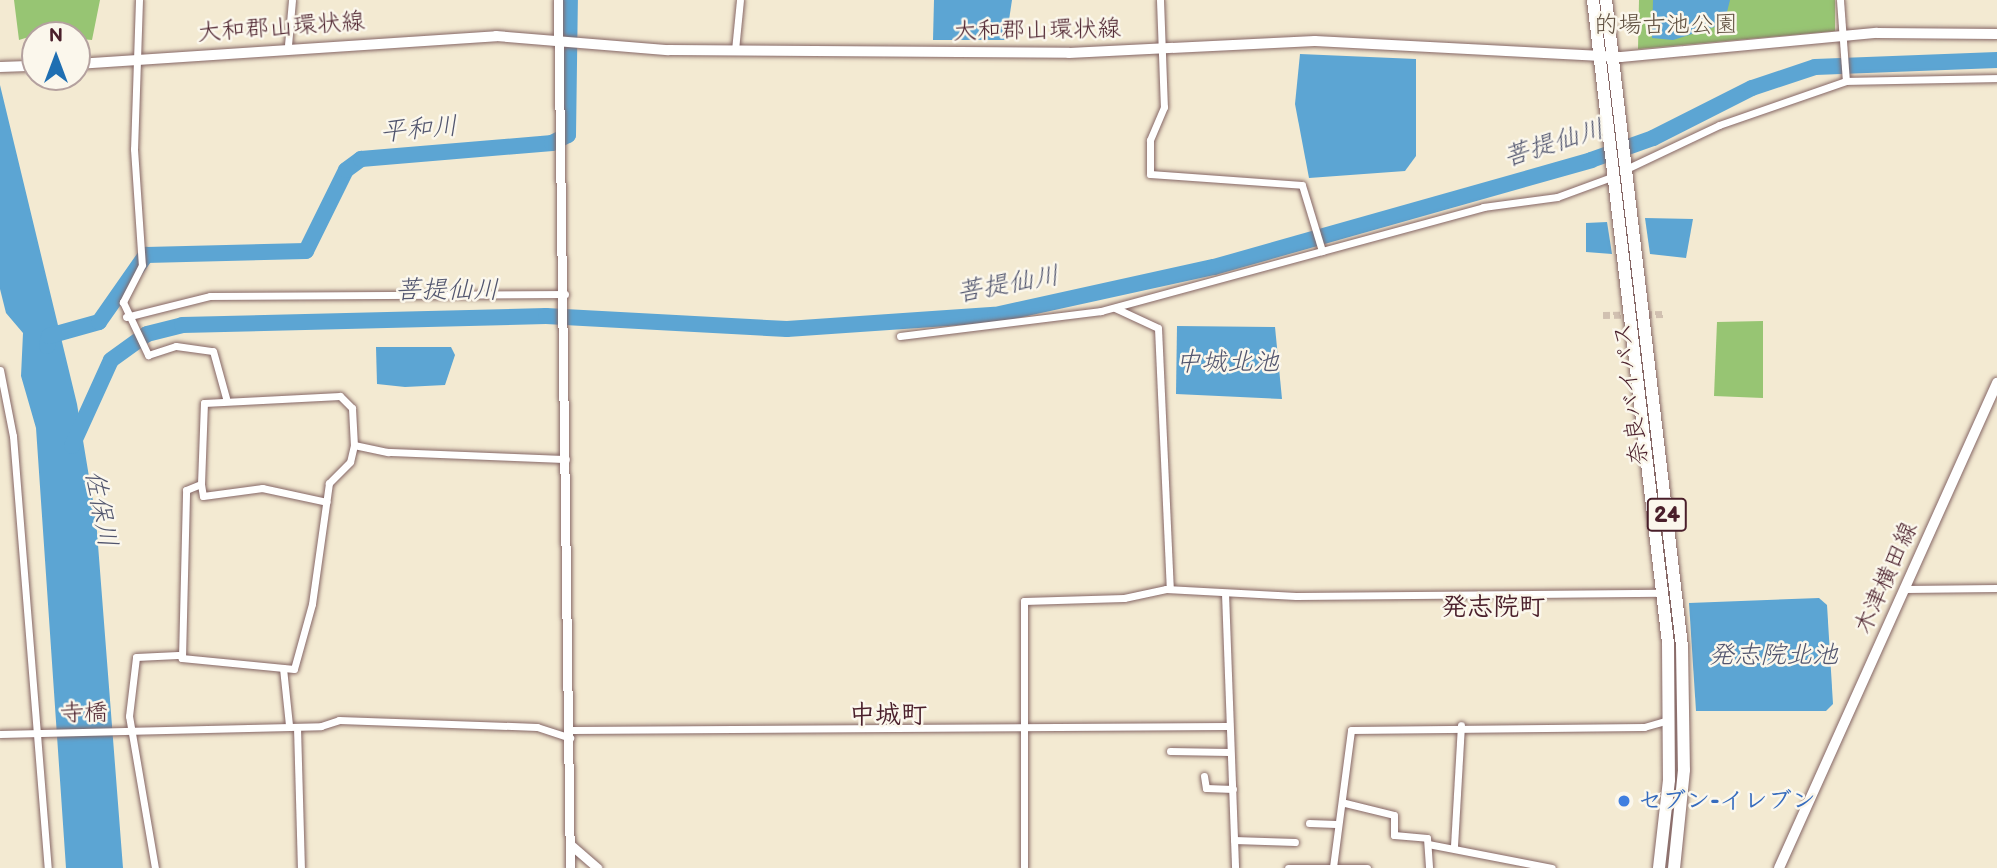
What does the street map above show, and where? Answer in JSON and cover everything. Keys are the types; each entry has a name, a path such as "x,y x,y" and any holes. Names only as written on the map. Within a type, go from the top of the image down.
{"highway":[{"name":"奈良バイパス","path":"1593,0 1607,57"},
{"name":"奈良バイパス","path":"1606,0 1607,57 1663,593 1671,720 1660,868"},
{"name":"奈良バイパス","path":"1620,169 1682,646 1684,770 1674,868"}],"main road":[{"name":"大和郡山環状線","path":"91,63 288,45 568,40 735,50 1161,49 1315,41 1607,57 1839,40 1997,34"},
{"path":"3,67 21,66"},
{"name":"木津横田線","path":"1779,868 1997,383"}],"street":[{"path":"139,0 136,59 142,265 123,302 126,317 148,355 176,346 213,351 226,398"},
{"path":"288,45 292,0"},
{"path":"558,0 568,40 557,118 562,171 565,296 571,734 570,868"},
{"path":"735,50 740,0"},
{"path":"1160,0 1164,107 1150,140 1150,174 1302,185 1321,250"},
{"path":"1840,0 1839,40 1845,78"},
{"path":"900,337 990,330 1115,308 1483,206 1557,197 1767,105 1845,78 1997,78"},
{"path":"126,317 210,296 565,296"},
{"path":"1115,308 1157,328 1170,589"},
{"path":"0,370 13,436 48,868"},
{"path":"155,868 128,731 136,657 178,655 294,669 306,628 327,502 329,483 350,462 354,445 352,408 340,396 226,398 204,403 201,484 203,496 262,488 327,502"},
{"path":"354,445 388,452 566,459"},
{"path":"178,655 186,490 201,484"},
{"path":"1905,589 1997,588"},
{"path":"1024,868 1024,601 1124,598 1170,589 1225,593 1663,593"},
{"path":"1225,593 1235,868"},
{"path":"283,668 293,726 301,868"},
{"name":"寺橋","path":"0,734 293,726 340,720 537,727 571,734 1228,726"},
{"path":"1332,867 1336,824 1345,803 1351,730 1461,725 1644,727 1671,720"},
{"path":"1454,846 1461,725"},
{"path":"1170,751 1229,752"},
{"path":"1204,776 1206,788 1233,789"},
{"path":"1345,803 1394,814 1394,835 1427,838 1429,868"},
{"path":"1309,824 1336,824"},
{"path":"1234,840 1295,842"},
{"path":"1428,844 1454,846 1552,868"},
{"path":"571,845 597,868"},
{"path":"1288,868 1367,868"}],"green space":[{"path":"14,0 100,0 92,40 91,21 21,21 19,40"},
{"name":"的場古池公園","path":"1639,0 1835,0 1835,31 1638,49"},
{"path":"1763,321 1763,398 1714,396 1717,322"}],"water":[{"path":"934,0 1012,0 1006,40 933,40"},
{"path":"1653,0 1730,0 1724,24 1673,40 1652,38"},
{"path":"1300,54 1416,59 1416,156 1405,171 1309,178 1295,104"},
{"path":"0,85 77,404 96,519 123,868 66,868 36,428 21,376 23,333 6,313 0,289"},
{"path":"1645,218 1693,219 1686,258 1650,254"},
{"path":"1607,222 1612,254 1586,252 1586,223"},
{"name":"中城北池","path":"1177,326 1275,327 1282,399 1176,394"},
{"path":"376,347 451,347 455,355 445,385 405,387 377,384"},
{"name":"発志院北池","path":"1819,598 1827,605 1833,704 1826,711 1696,711 1689,603"}],"waterway":[{"name":"平和川","path":"47,346 49,336 99,322 146,255 306,251 346,170 361,159 552,143 568,135 570,0"},
{"name":"菩提仙川","path":"72,446 111,360 147,334 182,325 546,316 787,329 995,315 1214,267 1591,160 1653,138 1752,88 1815,67 1997,60"}],"tunnel":[{"path":"1603,315 1665,314"}],"place":[{"name":"セブン-イレブン","path":"1624,801"}],"district":[{"name":"発志院町","path":"1493,608"},
{"name":"中城町","path":"888,716"}],"water label":[{"name":"佐保川","path":"100,509"}]}
